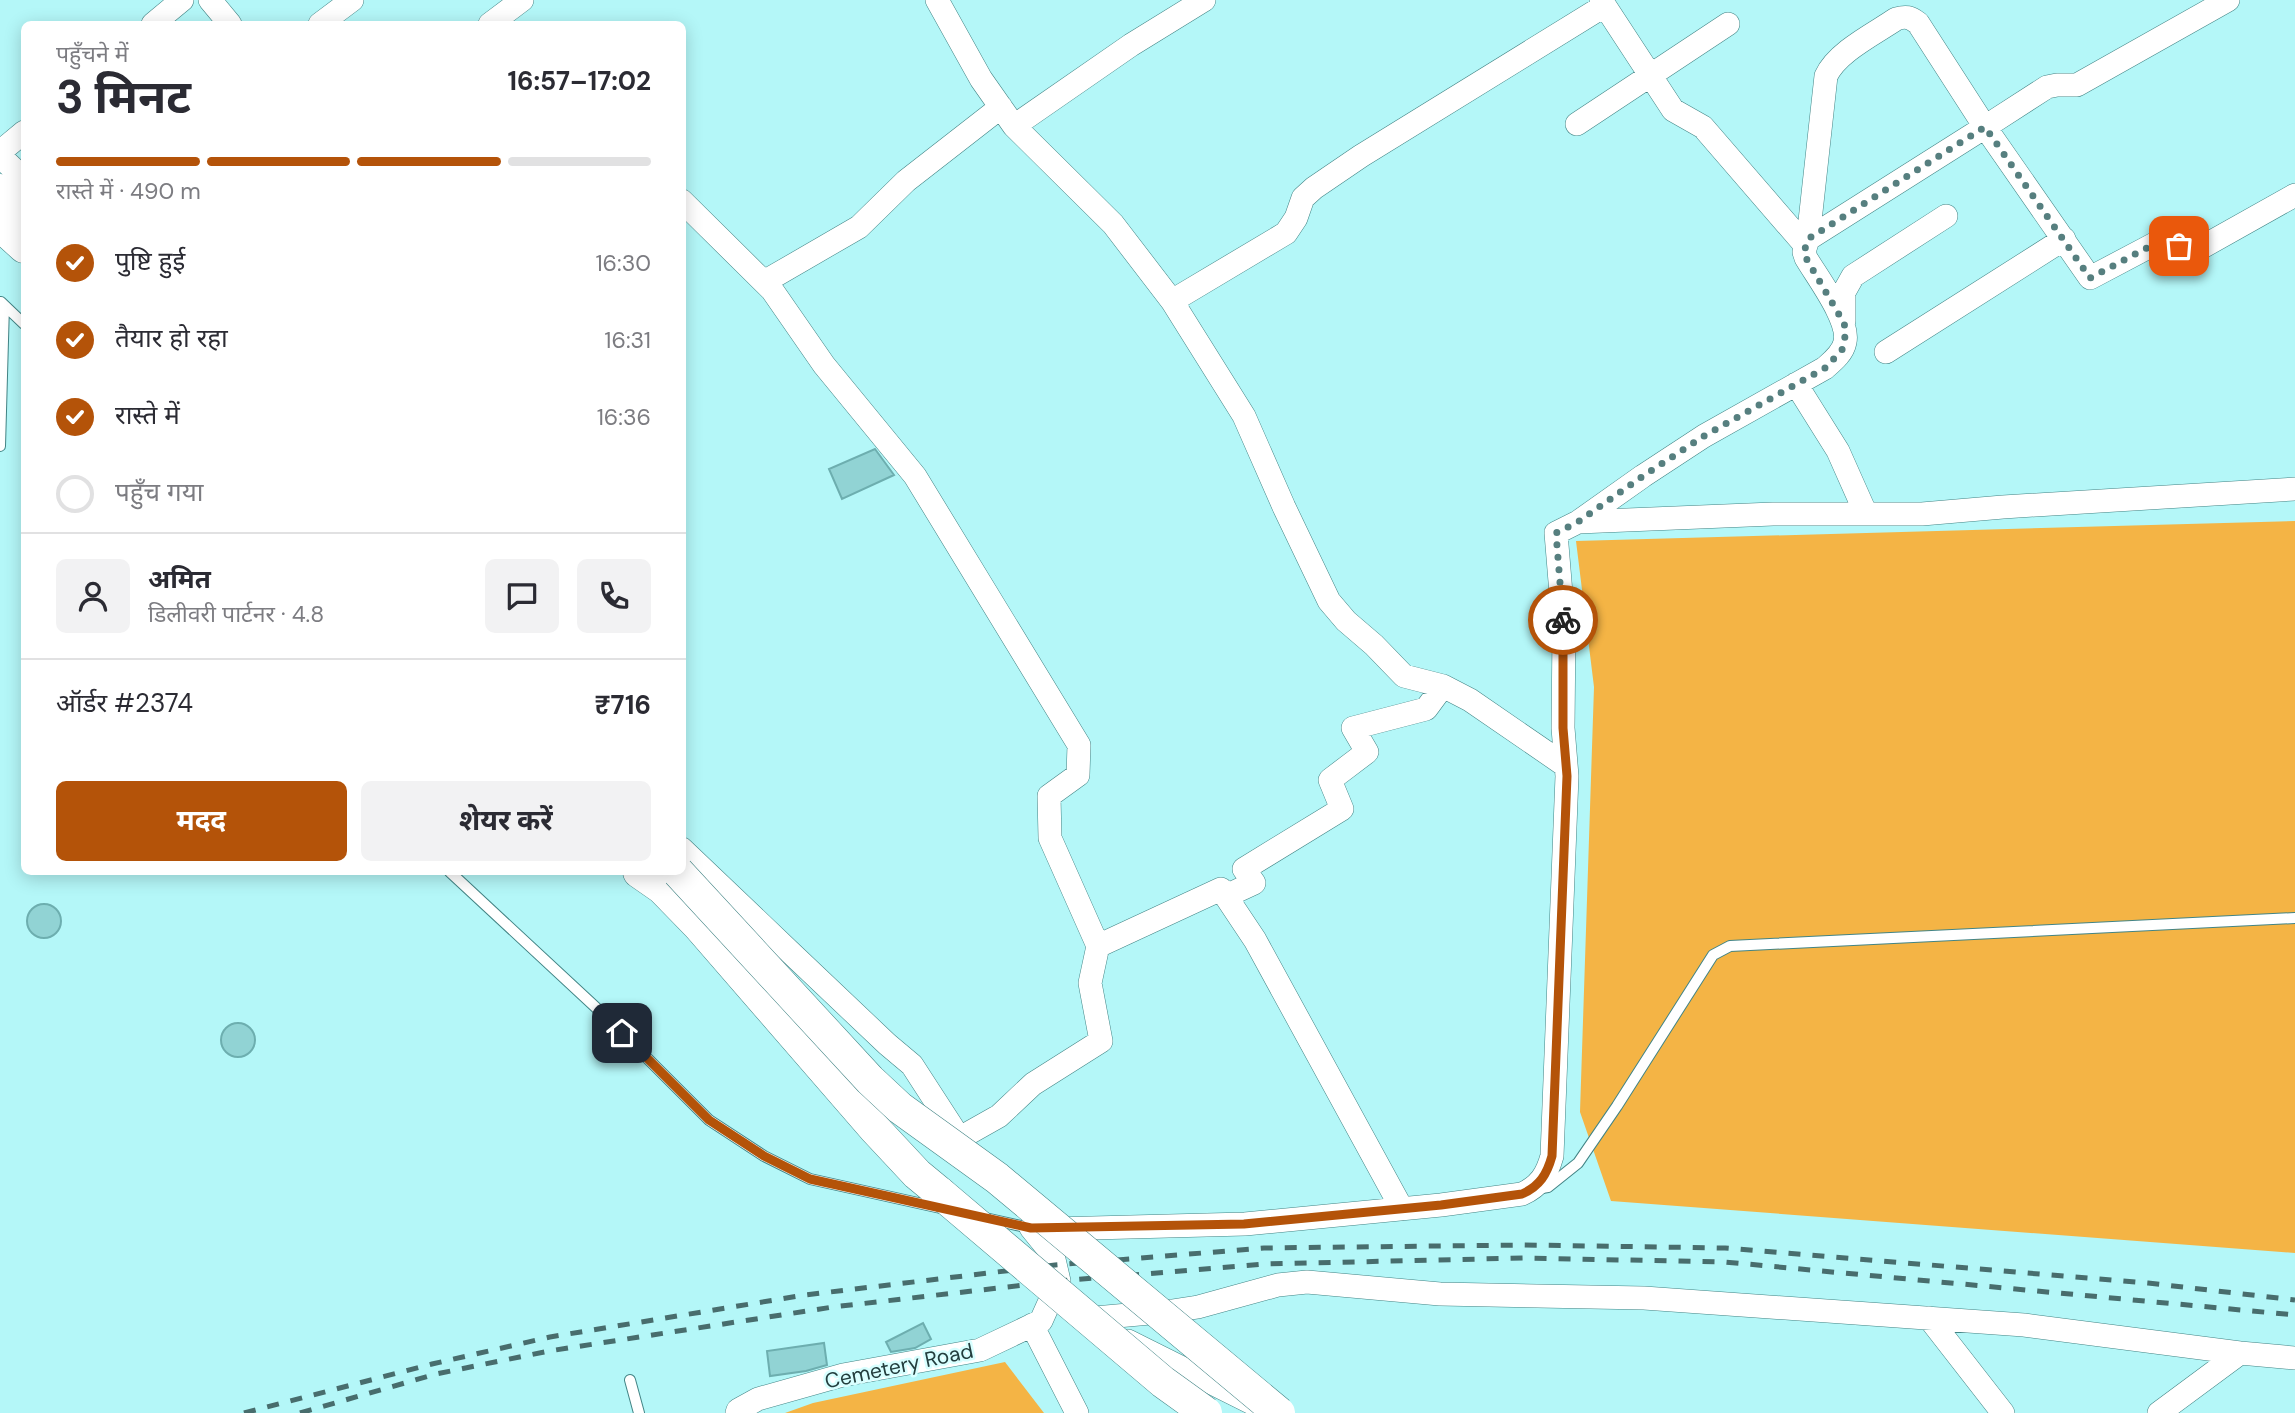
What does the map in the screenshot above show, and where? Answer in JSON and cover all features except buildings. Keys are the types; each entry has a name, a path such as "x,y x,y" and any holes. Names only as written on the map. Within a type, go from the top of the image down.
{"street":[{"path":"157,21 182,0"},
{"path":"210,0 228,21"},
{"path":"324,21 352,0"},
{"path":"937,0 981,79 1014,126 1114,223 1172,301 1244,416 1329,601 1346,621 1404,676 1443,686 1470,700 1566,766"},
{"path":"1014,126 1130,45 1204,0"},
{"path":"1806,242 2047,88 2077,85 2228,0"},
{"path":"1172,301 1286,233 1296,218 1303,198 1314,188 1602,3 1673,110 1703,127 1806,242"},
{"path":"1844,323 1806,258 1824,86 1832,65 1896,19 1915,9 1918,23 1985,127 2090,278 2160,241 2197,250 2295,195"},
{"path":"1577,124 1728,24"},
{"path":"764,282 859,227 906,181 1001,107"},
{"path":"21,135 0,154 21,175"},
{"path":"0,190 21,209"},
{"path":"688,216 764,282 824,365 915,476 1079,745 1078,775 1049,796 1050,838 1098,946 1090,983 1101,1041 1032,1084 999,1116 960,1138"},
{"path":"1039,1229 1244,1224 1402,1209 1522,1194 1533,1189 1542,1180 1552,1156 1566,766 1563,728 1564,631 1556,533 1578,522 1704,436 1835,360 1845,342 1844,292 1853,276 1946,216"},
{"path":"0,225 21,244"},
{"path":"1886,352 2064,239"},
{"path":"1796,384 1838,452 1866,514"},
{"path":"1578,522 1773,514 1922,514 2295,489"},
{"path":"1226,896 1254,883 1244,869 1342,809 1330,780 1367,752 1353,728 1426,709 1443,686"},
{"name":"Cemetery Road","path":"686,853 912,1065 989,1182 1037,1214 1039,1229 1054,1255 1059,1282 1041,1321 980,1350 843,1375 758,1399 737,1413"},
{"path":"643,875 662,888 698,925 917,1174 1163,1382 1206,1413"},
{"path":"681,875 870,1080 900,1108 997,1178 1279,1413"},
{"path":"1098,946 1221,889 1255,940 1402,1209"},
{"path":"1084,1319 1172,1311 1278,1285 1307,1282 1440,1294 1644,1298 2024,1325 2295,1358"},
{"path":"1050,1302 1272,1413"},
{"path":"1929,1318 2003,1413"},
{"path":"1032,1325 1077,1413"},
{"path":"2159,1413 2239,1353"}],"lane":[{"path":"2,303 21,321"},
{"path":"0,446 2,303"},
{"path":"453,875 605,1016 709,1120 764,1156 810,1179 1039,1229"},
{"path":"1533,1189 1548,1187 1578,1163 1713,956 1730,946 2295,918"},
{"path":"630,1380 639,1413"}],"shaded area":[{"path":"2295,521 2295,1253 1611,1201 1580,1112 1594,687 1576,541"},
{"path":"1005,1362 1044,1413 785,1413 813,1403"}],"railway":[{"path":"244,1413 432,1364 550,1337 805,1295 1055,1265 1264,1248 1524,1245 1725,1248 2148,1283 2295,1300"},
{"path":"300,1413 436,1374 549,1351 833,1307 1059,1281 1265,1264 1524,1258 1725,1262 2295,1315"}],"way so far":[{"path":"1563,620 1556,533 1578,522 1704,436 1835,360 1845,342 1844,323 1806,258 1804,252 1808,239 1985,127 2090,278 2160,241 2179,246"}],"route":[{"path":"622,1033 709,1120 764,1156 810,1179 1031,1228 1047,1230 1244,1224 1441,1205 1522,1194 1533,1189 1542,1180 1552,1156 1567,776 1563,728 1563,620"}]}
